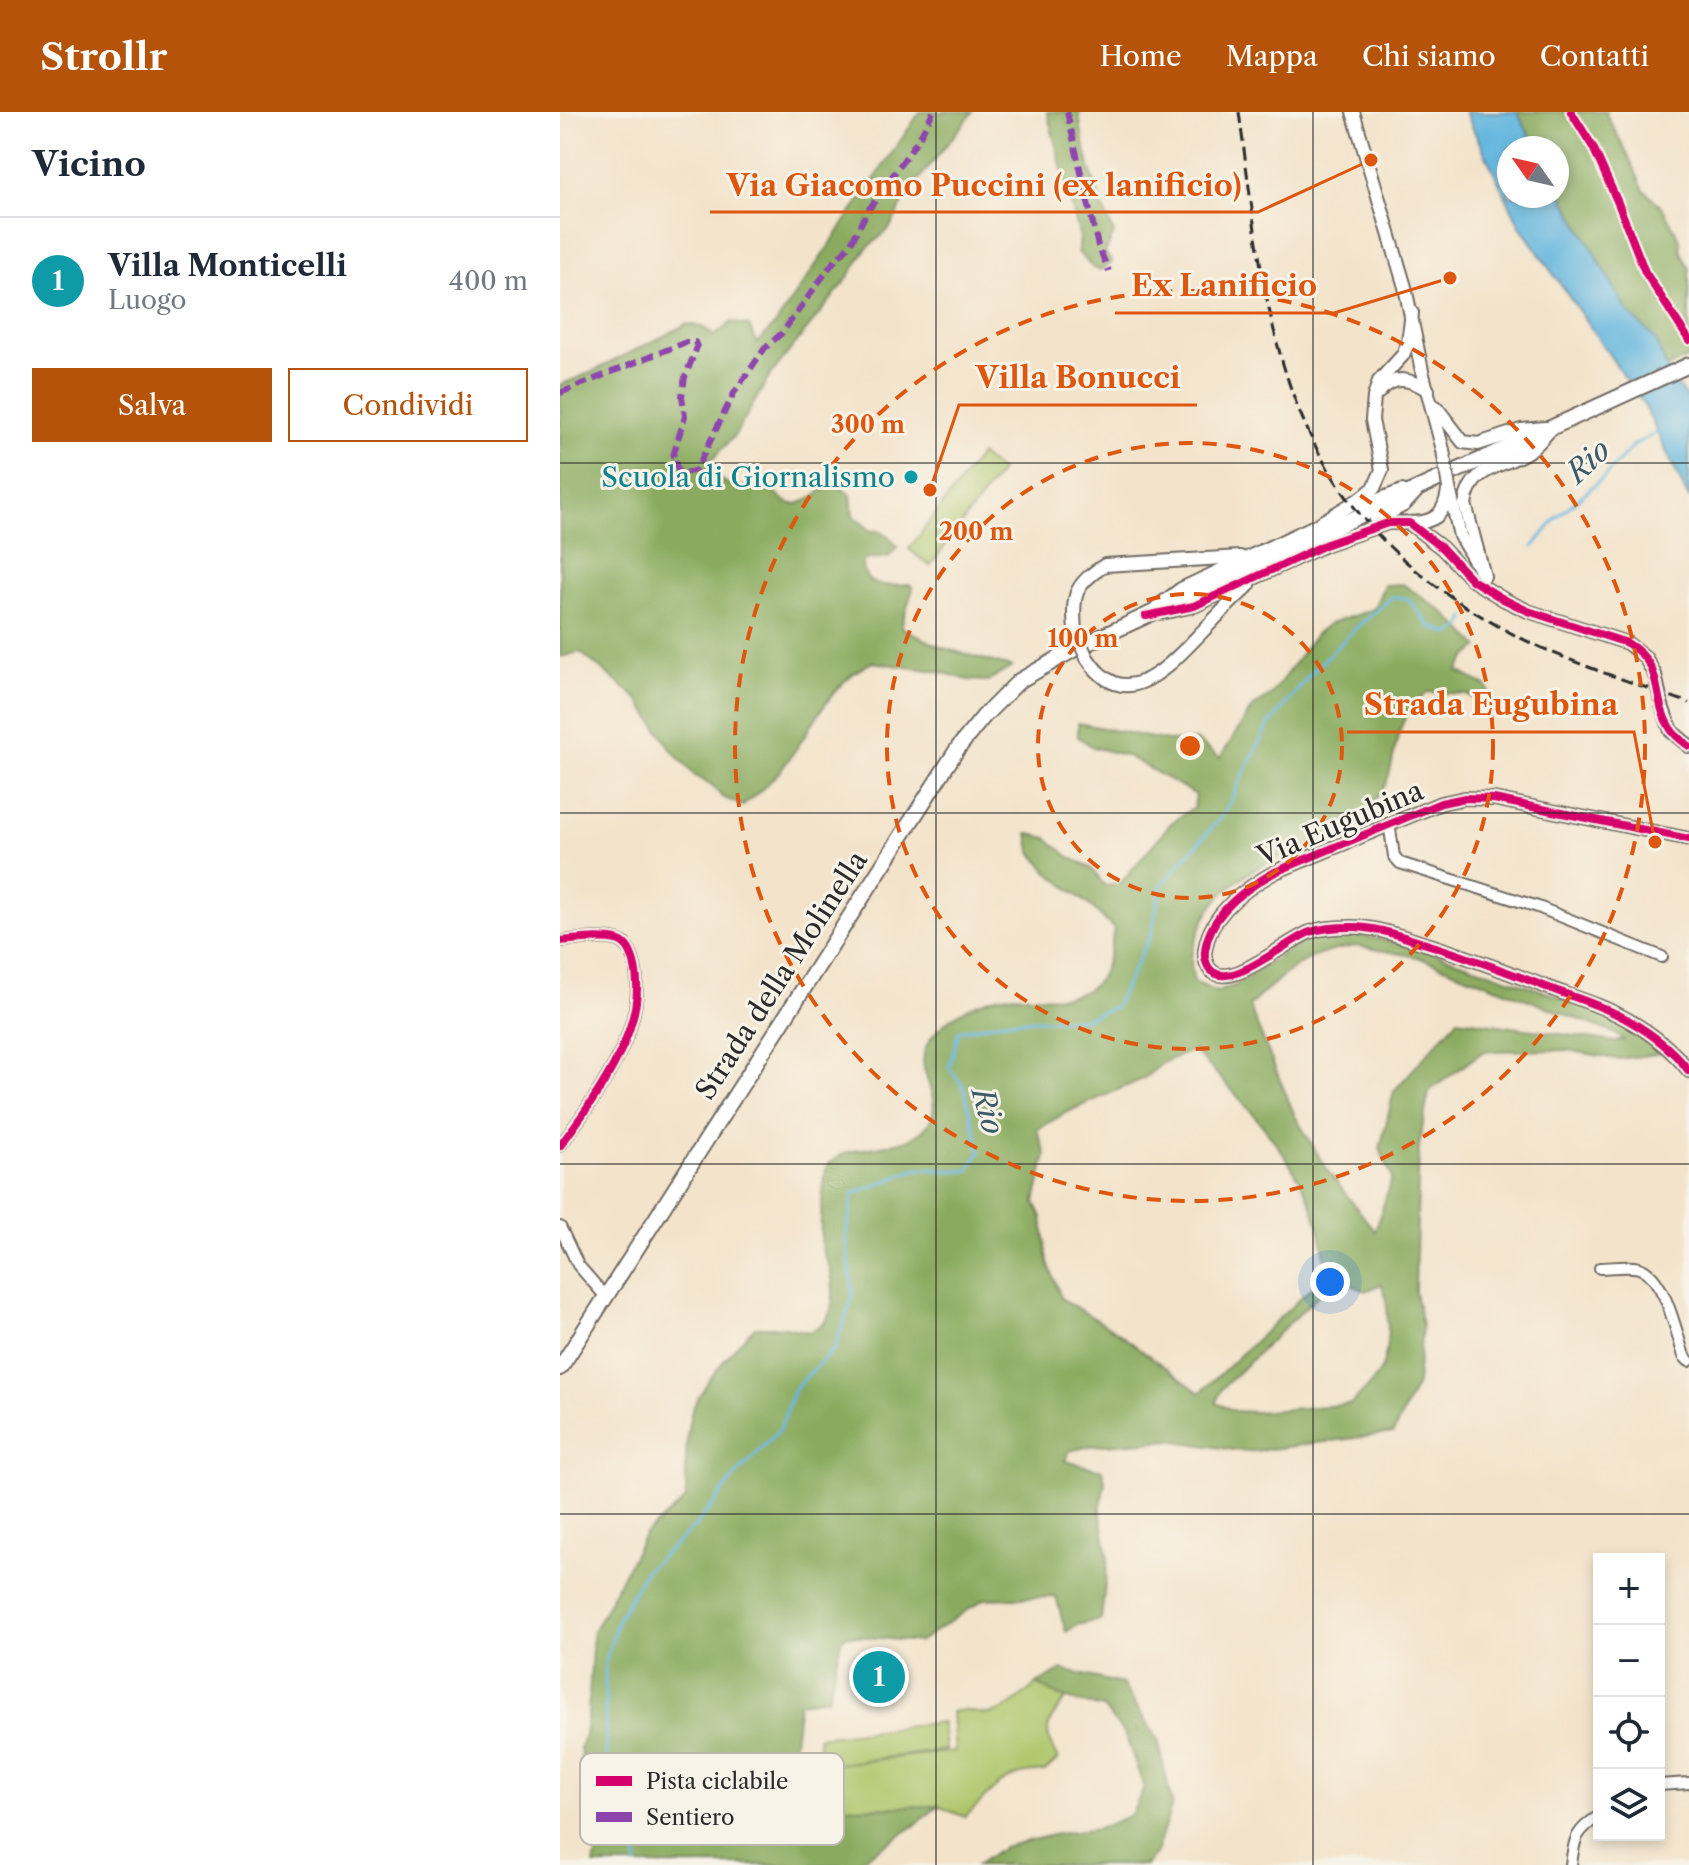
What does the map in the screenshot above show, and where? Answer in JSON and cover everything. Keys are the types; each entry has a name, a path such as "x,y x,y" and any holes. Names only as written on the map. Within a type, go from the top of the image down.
{"main road":[{"name":"Strada della Molinella","path":"560,1368 958,748 1019,681 1073,650 1689,365"}],"street":[{"path":"1353,112 1412,313 1460,536 1484,576"},
{"path":"1317,525 1363,497 1379,480 1382,470 1372,420 1374,397 1379,381 1403,355 1412,313"},
{"path":"1374,397 1386,384 1402,379 1411,380 1430,395 1452,431 1463,442 1478,444 1521,430 1553,427"},
{"name":"Strada della Molinella","path":"1503,599 1484,576 1465,504 1467,492 1477,476 1530,450 1553,427"},
{"name":"Strada della Molinella","path":"1146,616 1181,589 1247,557 1382,496 1421,487"},
{"name":"Strada della Molinella","path":"1327,544 1396,510 1421,487"},
{"path":"1247,557 1105,565 1089,576 1076,591 1073,608 1075,631 1098,675 1114,684 1132,685 1150,680 1259,576 1327,544 1388,523 1426,523 1437,518 1446,504 1449,488"},
{"path":"1409,523 1442,548 1472,580 1503,599 1528,611 1627,643 1645,657 1655,675 1671,731 1689,746"},
{"name":"Strada della Molinella","path":"1146,616 1194,606 1259,576"},
{"name":"Via Eugubina","path":"1689,839 1494,799 1465,798 1441,803 1254,883 1213,926 1204,956 1212,972 1222,977 1238,975 1287,943 1311,932 1354,927 1390,933 1528,980 1625,1018 1671,1051 1689,1071"},
{"name":"Via Eugubina","path":"1389,823 1394,856 1400,863 1538,907 1662,957"},
{"path":"560,941 618,940 631,949 637,973 636,1002 627,1036 605,1079 560,1146"},
{"path":"560,1227 578,1265 605,1296"},
{"path":"1600,1268 1637,1268 1649,1274 1660,1286 1684,1356 1689,1361"},
{"path":"1665,1785 1689,1783"},
{"path":"1571,1865 1573,1844 1581,1828 1593,1820"}],"green space":[{"path":"920,112 973,112 910,190 889,229 866,249 845,282 771,374 735,435 710,462 720,479 727,483 742,487 770,486 786,502 793,504 807,500 835,484 851,495 853,516 873,532 877,530 887,535 898,547 888,557 863,560 864,570 871,582 885,586 910,585 913,588 901,627 940,647 1012,667 988,681 873,662 859,669 834,693 780,771 743,806 722,797 711,784 695,776 671,749 638,699 580,652 560,657 560,385 687,324 703,327 714,336 732,322 749,326 757,343 775,325"},
{"path":"1047,112 1079,112 1092,174 1114,234 1105,252 1112,263 1100,270 1093,268 1078,252 1080,238"},
{"path":"1517,112 1607,112 1643,189 1663,208 1680,240 1681,252 1689,268 1689,357 1667,368 1654,339 1628,312 1569,207 1569,136 1530,136"},
{"path":"980,455 1001,471 930,566 909,549"},
{"path":"1403,584 1445,613 1479,647 1466,658 1458,671 1486,686 1494,701 1482,703 1466,694 1427,692 1404,720 1386,784 1362,813 1338,830 1257,868 1233,884 1213,905 1192,953 1194,982 1217,992 1236,985 1293,947 1336,931 1418,947 1600,1011 1650,1043 1657,1054 1617,1059 1567,1050 1484,1051 1429,1091 1419,1146 1415,1292 1422,1325 1417,1384 1393,1433 1247,1452 1170,1440 1090,1446 1069,1451 1065,1461 1103,1470 1105,1482 1100,1510 1108,1556 1101,1620 1077,1625 1066,1632 1056,1597 984,1599 919,1642 847,1635 841,1641 828,1698 799,1702 793,1753 581,1753 588,1714 593,1632 644,1535 686,1499 689,1426 699,1396 755,1327 786,1327 809,1332 822,1323 831,1311 832,1282 821,1231 822,1195 827,1168 834,1159 845,1153 906,1140 929,1123 934,1104 923,1057 931,1038 954,1016 993,998 1079,993 1091,987 1101,976 1114,929 1048,872 1031,851 1028,833 1047,838 1068,856 1092,869 1105,886 1120,884 1171,823 1194,807 1196,795 1127,756 1093,747 1078,737 1078,723 1168,741 1196,740 1220,758 1252,708 1271,695 1316,634 1329,624 1374,609 1384,585","holes":["1357,946 1418,957 1614,1033 1624,1040 1615,1042 1458,1019 1394,1091 1380,1149 1392,1178 1375,1231 1327,1170 1295,1116 1249,1006 1297,966 1338,949","1193,1050 1242,1101 1288,1160 1313,1210 1327,1273 1200,1393 1117,1332 1061,1298 1048,1262 1042,1217 1035,1202 1046,1155 1037,1130 1065,1113 1143,1079 1164,1062","1349,1284 1366,1291 1382,1284 1388,1317 1382,1367 1351,1404 1256,1412 1235,1411 1216,1403 1222,1388 1329,1285"]},
{"path":"1062,1670 1122,1684 1158,1740 1172,1804 1156,1853 1146,1865 977,1865 1003,1847 1057,1834 1098,1829 1131,1815 1144,1788 1125,1734 1103,1708 1066,1699 1037,1684"},
{"path":"1037,1684 1066,1699 1048,1727 1049,1741 1058,1759 1045,1771 1008,1779 965,1817 938,1806 844,1807 844,1763 955,1751 952,1712 985,1714 1013,1704"},
{"path":"942,1722 945,1750 844,1763 844,1753 820,1753 818,1737"},
{"path":"938,1806 914,1826 853,1865 594,1865 598,1845 844,1845 844,1807"}],"water":[{"path":"1465,112 1517,112 1530,136 1497,136 1497,178"},
{"path":"1569,207 1628,312 1655,339 1670,376 1689,401 1689,499 1644,405 1520,226 1511,208"}],"waterway":[{"name":"Rio","path":"1533,547 1556,518 1606,475 1635,444 1659,432"},
{"name":"Rio","path":"606,1753 605,1664 617,1621 645,1571 696,1526 736,1475 780,1429 794,1389 835,1348 853,1296 846,1236 853,1194 917,1169 968,1171 980,1152 964,1087 949,1068 959,1031 1005,1021 1083,1019 1115,1007 1152,932 1161,885 1224,814 1266,729 1311,673 1392,597 1407,598 1430,626 1450,634 1462,627 1465,617"},
{"name":"Rio","path":"636,1865 638,1845"}],"railway":[{"path":"1239,112 1262,274 1278,346 1300,413 1332,475 1375,531 1433,584 1531,643 1689,703"}],"marked path":[{"path":"560,393 686,342 695,342 697,347 685,377 682,396 685,416 673,456 680,470 696,470 734,393 765,348 782,333 832,264 850,245 867,212 919,138 933,112"},
{"path":"1067,112 1098,246 1109,271"}],"cycle path":[{"path":"1571,112 1593,147 1645,272 1689,340"},
{"path":"1146,616 1194,606 1327,544 1388,523 1409,523 1442,548 1472,580 1503,599 1528,611 1627,643 1640,652 1653,672 1660,705 1670,728 1689,746"},
{"path":"1689,839 1494,799 1465,798 1441,803 1264,878 1241,894 1221,914 1208,938 1205,954 1206,963 1213,972 1234,974 1315,931 1352,927 1388,932 1609,1010 1653,1036 1689,1071"},
{"path":"560,941 602,938 623,943 633,958 637,986 635,1011 616,1060 589,1106 560,1146"}],"place":[{"name":"Via Giacomo Puccini (ex lanificio)","path":"1371,160"},
{"name":"Ex Lanificio","path":"1450,278"},
{"name":"Scuola di Giornalismo","path":"911,477"},
{"name":"Villa Bonucci","path":"930,490"},
{"name":"Strada Eugubina","path":"1655,842"},
{"name":"Villa Monticelli","path":"879,1677"}]}
